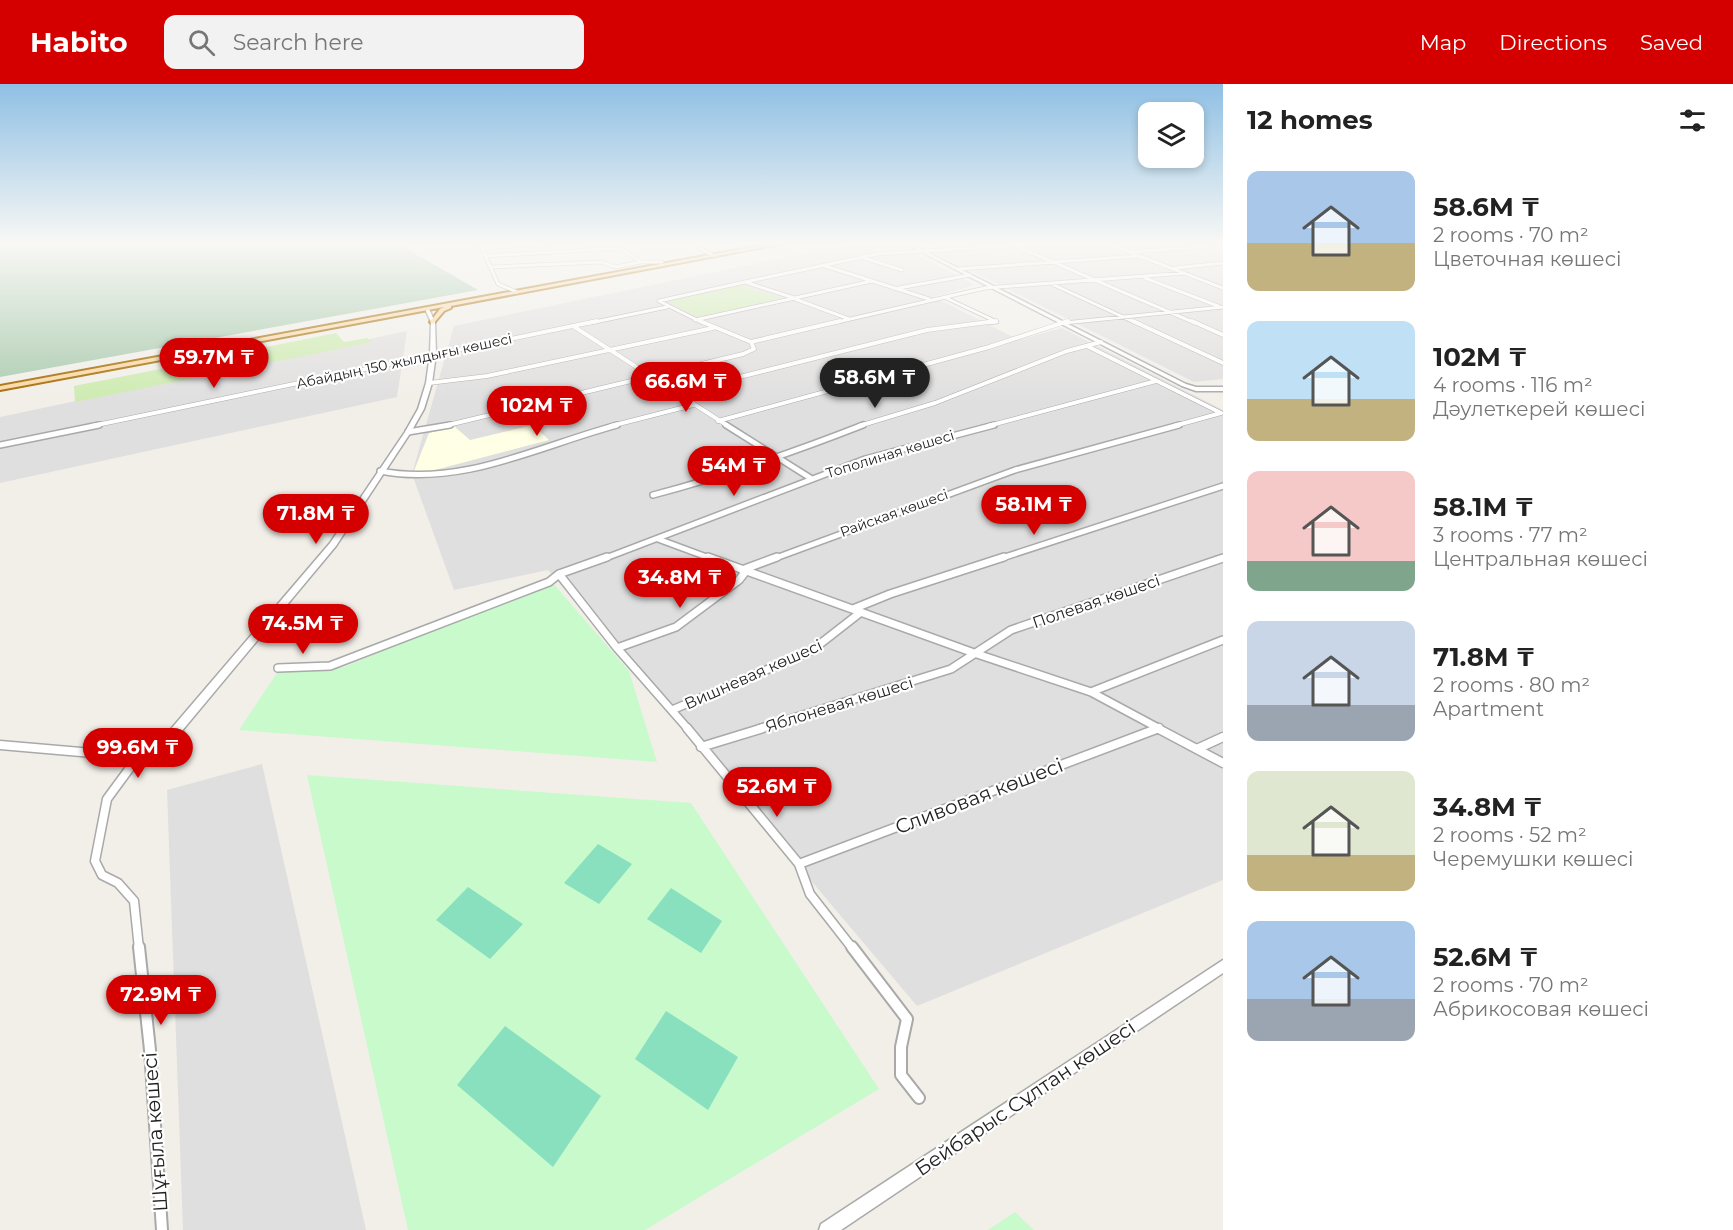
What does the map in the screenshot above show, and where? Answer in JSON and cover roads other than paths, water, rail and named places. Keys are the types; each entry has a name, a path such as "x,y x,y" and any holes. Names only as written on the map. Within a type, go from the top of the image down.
{"main road":[{"path":"0,383 479,295"},
{"path":"0,388 499,295"},
{"path":"433,322 446,308 470,301"}],"street":[{"path":"408,432 444,426 654,376 750,352 755,347 751,342 695,320 659,301 684,295"},
{"path":"787,295 849,319"},
{"path":"695,320 806,295"},
{"path":"918,295 931,300"},
{"path":"751,342 952,295"},
{"path":"1012,295 1196,389 1223,389"},
{"path":"1079,295 1223,363"},
{"path":"1130,295 1223,335"},
{"path":"1191,295 1222,307"},
{"path":"676,393 927,330 997,322 944,297"},
{"name":"Абайдың 150 жылдығы көшесі","path":"0,445 667,306"},
{"path":"718,421 989,347 1082,319 1222,307"},
{"path":"0,745 127,756 157,753 333,544 408,432 420,409 429,383 433,354 433,322 427,309"},
{"path":"573,326 654,376 718,421 812,478"},
{"path":"429,383 487,376 713,328"},
{"path":"653,495 711,480 777,458 867,423 934,403 1066,351 1101,342"},
{"path":"1087,346 1222,414"},
{"name":"Тополиная көшесі","path":"278,668 330,666 538,586 559,574 658,539 865,459 1156,381"},
{"path":"1184,395 1196,389"},
{"path":"380,471 401,477 437,477 509,459 550,444 693,405"},
{"name":"Райская көшесі","path":"744,570 1015,470 1222,414"},
{"path":"853,609 890,594 1223,486"},
{"path":"658,539 974,653 1092,692 1223,763"},
{"name":"Полевая көшесі","path":"974,653 1011,630 1223,558"},
{"path":"617,648 676,627 704,608 744,570"},
{"path":"559,574 617,648 672,710 700,747 799,864 810,894 899,1006 907,1019 901,1047 901,1075 919,1098"},
{"name":"Вишневая көшесі","path":"672,710 811,651 861,612"},
{"path":"1092,692 1223,640"},
{"name":"Яблоневая көшесі","path":"700,747 951,669 964,663 974,653"},
{"name":"Сливовая көшесі","path":"799,864 1159,728"},
{"path":"1199,748 1223,737"},
{"name":"Шұғыла көшесі","path":"127,756 132,765 107,799 95,861 102,875 118,883 134,901 150,1050 162,1230"},
{"name":"Бейбарыс Сұлтан көшесі","path":"827,1230 1223,966"}]}
